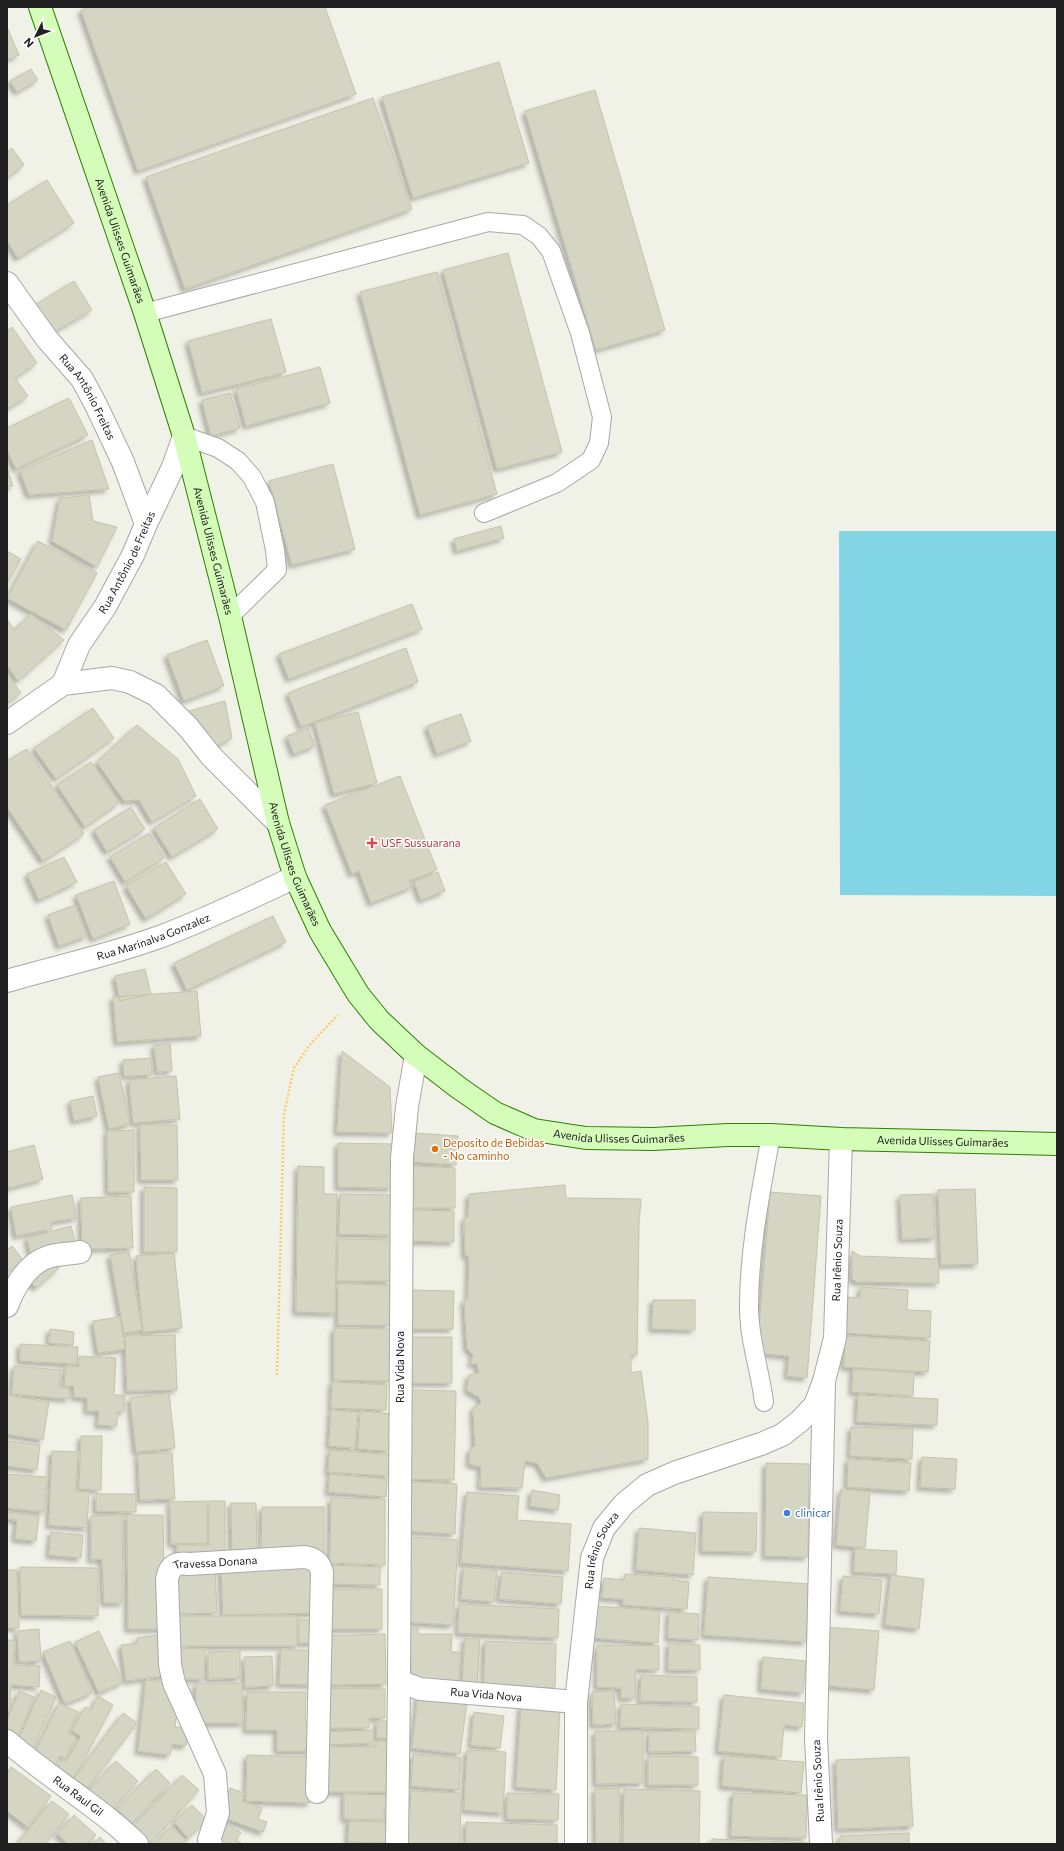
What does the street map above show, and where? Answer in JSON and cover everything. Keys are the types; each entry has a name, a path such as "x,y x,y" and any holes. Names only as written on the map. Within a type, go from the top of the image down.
{"main road":[{"name":"Avenida Ulisses Guimarães","path":"40,7 145,313 184,436 230,616 278,823 295,877 320,931 358,994 379,1020 416,1055 459,1088 495,1113 534,1130 594,1138 653,1139 728,1135 771,1135 1057,1144"}],"street":[{"name":"Rua Antônio Freitas","path":"7,283 28,310 47,339 82,379 123,462 146,524"},
{"name":"Rua Antônio de Freitas","path":"63,684 79,645 105,607 121,580 173,467 184,436"},
{"path":"7,723 63,684 112,678 130,682 156,695 188,727 211,756 278,823"},
{"name":"Rua Marinalva Gonzalez","path":"7,981 113,952 161,936 205,919 295,877"},
{"name":"Rua Vida Nova","path":"397,1844 402,1158 407,1107 416,1055"},
{"name":"Rua Irênio Souza","path":"576,1844 576,1702 592,1558 604,1528 624,1504 647,1485 674,1473 761,1444 782,1435 800,1421 814,1405 824,1381 835,1338 841,1138"},
{"path":"7,1306 13,1289 38,1262 49,1256 80,1252"},
{"name":"Rua Irênio Souza","path":"821,1844 816,1738 824,1381"},
{"name":"Travessa Donana","path":"211,1844 209,1840 218,1813 215,1774 174,1683 170,1665 167,1580 168,1573 173,1566 179,1563 189,1564 304,1557 314,1559 320,1565 322,1572 317,1792"},
{"name":"Rua Vida Nova","path":"399,1681 420,1689 576,1702"},
{"name":"Rua Raul Gil","path":"12,1746 44,1772 83,1798 137,1844"}],"lane":[{"path":"145,313 488,222 523,225 539,236 551,251 580,332 602,416 599,443 591,460 557,483 484,513"},
{"path":"184,436 218,448 238,461 252,477 265,502 278,570 230,616"},
{"path":"764,1402 761,1376 751,1342 749,1307 752,1258 771,1135"}],"path":[{"path":"277,1375 284,1114 294,1068 311,1043 358,994"}],"shaded area":[{"path":"839,531 1057,531 1057,896 840,895"}],"building":[{"path":"89,7 325,7 356,94 138,171 81,10"},
{"path":"7,27 19,55 7,60"},
{"path":"499,62 529,163 413,198 382,97"},
{"path":"31,69 38,80 17,92 10,81"},
{"path":"595,90 665,330 596,350 525,111"},
{"path":"373,98 412,209 185,289 146,177"},
{"path":"12,148 24,165 7,178 7,152"},
{"path":"47,180 74,223 18,258 7,241 7,205"},
{"path":"508,253 562,452 497,469 443,270"},
{"path":"437,272 497,494 420,515 360,292"},
{"path":"74,281 92,310 49,335 32,307"},
{"path":"271,319 286,372 202,393 188,341"},
{"path":"12,327 37,363 15,378 28,396 7,409 7,331"},
{"path":"320,367 330,403 246,426 236,389"},
{"path":"230,393 240,428 211,436 202,400"},
{"path":"69,398 88,435 16,469 7,450 7,428"},
{"path":"92,440 109,489 29,495 20,471"},
{"path":"333,464 355,549 292,565 269,481"},
{"path":"7,467 13,486 7,487"},
{"path":"89,495 93,521 117,527 97,567 52,541 60,498"},
{"path":"501,526 504,538 457,551 454,539"},
{"path":"38,541 97,573 66,630 7,598"},
{"path":"7,551 21,559 7,584"},
{"path":"412,604 422,629 289,679 279,654"},
{"path":"31,614 64,640 18,681 7,665 7,619 14,630"},
{"path":"207,640 224,686 184,701 167,655"},
{"path":"406,648 418,682 301,727 288,693"},
{"path":"7,674 21,693 7,703"},
{"path":"225,701 232,738 212,748 186,712"},
{"path":"93,708 114,738 56,779 34,748"},
{"path":"358,712 377,783 334,794 315,723"},
{"path":"461,714 471,741 437,754 427,726"},
{"path":"137,725 178,759 196,796 152,822 139,800 124,801 97,762"},
{"path":"308,728 315,746 294,754 287,736"},
{"path":"27,749 84,834 43,861 7,807 7,761"},
{"path":"91,762 119,803 85,827 57,785"},
{"path":"400,776 437,870 409,881 412,887 371,903 359,871 352,874 325,805"},
{"path":"200,799 218,829 172,857 154,828"},
{"path":"131,807 145,829 107,852 94,830"},
{"path":"149,833 164,858 125,882 110,857"},
{"path":"64,857 77,882 39,900 27,874"},
{"path":"166,862 186,894 146,919 126,886"},
{"path":"438,872 445,891 421,900 414,882"},
{"path":"114,881 130,924 93,939 76,895"},
{"path":"75,905 87,936 59,946 48,915"},
{"path":"273,916 286,942 187,990 174,963"},
{"path":"145,969 151,994 120,1001 115,976"},
{"path":"197,991 201,1036 117,1042 113,997"},
{"path":"170,1043 172,1071 157,1072 154,1045"},
{"path":"342,1051 390,1087 392,1133 337,1132"},
{"path":"152,1058 152,1075 124,1076 123,1060"},
{"path":"119,1073 130,1124 109,1129 98,1077"},
{"path":"176,1076 180,1119 133,1123 129,1080"},
{"path":"93,1096 97,1116 74,1121 70,1101"},
{"path":"140,1125 177,1125 178,1180 141,1180"},
{"path":"134,1130 134,1192 108,1192 107,1131"},
{"name":"Deposito de Bebidas - No caminho","path":"414,1133 458,1136 456,1165 412,1162"},
{"path":"338,1143 393,1144 392,1188 338,1187"},
{"path":"34,1145 43,1179 9,1188 7,1182 7,1152"},
{"path":"298,1166 324,1167 324,1194 337,1194 335,1313 296,1312"},
{"path":"411,1166 455,1168 455,1208 410,1208"},
{"path":"565,1185 566,1198 641,1199 639,1223 637,1355 631,1355 631,1373 641,1371 648,1422 648,1459 546,1478 537,1463 525,1461 522,1488 480,1487 481,1467 469,1464 470,1450 475,1446 473,1408 481,1403 480,1398 467,1390 469,1375 479,1373 477,1364 471,1364 473,1355 467,1348 464,1300 468,1299 469,1257 465,1255 464,1219 468,1217 469,1194"},
{"path":"144,1187 177,1188 177,1252 144,1252"},
{"path":"975,1189 978,1264 941,1265 938,1190"},
{"path":"770,1192 821,1196 807,1378 787,1376 789,1356 757,1353"},
{"path":"340,1194 393,1195 393,1235 339,1234"},
{"path":"933,1194 935,1238 902,1239 900,1195"},
{"path":"72,1195 77,1218 51,1222 52,1229 16,1236 11,1207"},
{"path":"131,1196 133,1248 82,1249 81,1198"},
{"path":"410,1210 454,1211 454,1242 410,1241"},
{"path":"71,1226 77,1248 32,1259 27,1238"},
{"path":"338,1239 392,1240 391,1281 337,1281"},
{"path":"12,1246 23,1260 7,1273 7,1250"},
{"path":"852,1251 860,1256 938,1259 939,1283 857,1282 852,1279"},
{"path":"129,1252 142,1330 124,1333 110,1255"},
{"path":"174,1253 182,1328 143,1332 136,1256"},
{"path":"50,1258 59,1268 36,1288 27,1278"},
{"path":"338,1284 390,1285 390,1325 338,1325"},
{"path":"861,1287 908,1290 907,1310 931,1311 930,1338 846,1333 848,1297 860,1298"},
{"path":"410,1290 454,1291 453,1329 410,1329"},
{"path":"653,1300 695,1300 695,1330 652,1329"},
{"path":"120,1317 125,1349 98,1353 93,1321"},
{"path":"334,1328 390,1329 390,1381 334,1380"},
{"path":"50,1329 74,1332 73,1345 49,1343"},
{"path":"175,1335 177,1390 127,1391 125,1336"},
{"path":"845,1336 930,1341 928,1372 844,1367"},
{"path":"408,1337 452,1337 452,1383 407,1383"},
{"path":"20,1344 78,1347 77,1364 20,1361"},
{"path":"79,1356 116,1358 114,1395 125,1395 124,1412 117,1412 117,1426 98,1425 99,1411 87,1411 87,1398 74,1397 74,1386 64,1386 66,1366 79,1367"},
{"path":"14,1366 61,1370 59,1387 69,1388 69,1399 12,1394"},
{"path":"853,1369 914,1373 913,1396 852,1392"},
{"path":"332,1382 387,1385 386,1410 331,1408"},
{"path":"408,1390 456,1391 454,1480 406,1479"},
{"path":"169,1393 175,1448 136,1452 130,1398"},
{"path":"7,1395 49,1402 43,1440 7,1434"},
{"path":"858,1395 938,1399 937,1425 857,1422"},
{"path":"331,1410 358,1412 355,1448 329,1446"},
{"path":"360,1411 392,1414 390,1451 358,1449"},
{"path":"851,1427 913,1429 912,1459 850,1456"},
{"path":"81,1436 102,1436 101,1490 79,1489"},
{"path":"8,1441 40,1445 37,1470 7,1466"},
{"path":"330,1450 391,1455 390,1476 328,1472"},
{"path":"52,1451 78,1452 76,1491 89,1492 87,1528 49,1525"},
{"path":"172,1453 175,1499 140,1500 138,1454"},
{"path":"922,1457 957,1459 955,1489 920,1487"},
{"path":"848,1459 911,1463 909,1491 847,1487"},
{"name":"clinicar","path":"766,1463 809,1464 808,1557 765,1556"},
{"path":"7,1474 47,1477 44,1512 7,1508"},
{"path":"330,1474 387,1479 386,1497 328,1492"},
{"path":"409,1482 457,1484 455,1534 406,1531"},
{"path":"841,1489 870,1492 865,1548 836,1545"},
{"path":"532,1490 560,1495 558,1510 530,1506"},
{"path":"467,1492 519,1496 517,1520 571,1524 568,1571 461,1563"},
{"path":"96,1494 136,1494 136,1512 96,1511"},
{"path":"331,1498 385,1499 385,1565 330,1563"},
{"path":"207,1501 207,1543 171,1544 170,1502"},
{"path":"209,1501 225,1501 225,1560 178,1560 177,1545 209,1545"},
{"path":"231,1503 256,1503 257,1556 232,1556"},
{"path":"262,1507 324,1507 324,1555 261,1555"},
{"path":"7,1512 39,1516 36,1541 15,1539 17,1520 7,1519"},
{"path":"703,1512 757,1513 756,1552 702,1551"},
{"path":"122,1515 123,1603 104,1603 102,1559 91,1560 91,1516"},
{"path":"127,1515 163,1515 165,1629 128,1629"},
{"path":"639,1528 696,1533 693,1575 636,1570"},
{"path":"51,1532 83,1535 81,1558 49,1555"},
{"path":"410,1537 458,1540 453,1625 405,1622"},
{"path":"855,1549 897,1551 896,1574 854,1572"},
{"path":"312,1564 314,1613 223,1615 221,1566"},
{"path":"328,1565 380,1567 380,1585 328,1584"},
{"path":"20,1567 98,1568 98,1616 21,1615"},
{"path":"464,1567 497,1570 494,1602 461,1599"},
{"path":"215,1568 217,1613 174,1614 172,1570"},
{"path":"7,1570 17,1570 19,1628 7,1628"},
{"path":"502,1572 563,1577 561,1604 499,1599"},
{"path":"625,1574 674,1577 673,1580 689,1582 687,1609 623,1605 623,1599 602,1598 604,1578 624,1580"},
{"path":"891,1575 924,1579 919,1629 885,1625"},
{"path":"843,1576 882,1580 879,1614 840,1611"},
{"path":"708,1577 810,1584 806,1642 704,1635"},
{"path":"331,1589 382,1589 382,1629 331,1629"},
{"path":"459,1604 559,1609 558,1638 458,1633"},
{"path":"597,1606 660,1611 658,1643 594,1638"},
{"path":"669,1612 699,1614 698,1640 668,1638"},
{"path":"179,1616 297,1616 297,1646 179,1646"},
{"path":"299,1619 315,1620 314,1643 299,1643"},
{"path":"826,1627 879,1631 874,1690 820,1685"},
{"path":"405,1628 418,1628 418,1634 452,1634 451,1652 459,1652 459,1683 411,1683 411,1661 405,1660"},
{"path":"39,1629 41,1661 19,1662 17,1631"},
{"path":"99,1631 123,1682 99,1693 75,1642"},
{"path":"165,1634 170,1675 126,1681 121,1645 138,1643 137,1638"},
{"path":"385,1634 386,1684 322,1685 321,1636"},
{"path":"465,1638 480,1639 477,1687 462,1686"},
{"path":"7,1640 15,1640 14,1665 40,1666 39,1687 11,1685 10,1711 7,1711"},
{"path":"70,1641 92,1693 65,1704 43,1652"},
{"path":"485,1641 556,1644 555,1688 484,1686"},
{"path":"669,1643 700,1645 700,1670 668,1670"},
{"path":"597,1645 659,1646 659,1670 636,1669 635,1698 621,1698 621,1688 597,1687"},
{"path":"176,1648 205,1649 204,1679 176,1679"},
{"path":"281,1649 315,1651 314,1685 279,1684"},
{"path":"240,1651 240,1678 208,1679 208,1652"},
{"path":"272,1656 273,1686 245,1687 244,1657"},
{"path":"763,1657 806,1661 803,1693 761,1689"},
{"path":"641,1675 697,1677 697,1702 640,1701"},
{"path":"146,1680 168,1682 167,1695 179,1696 175,1727 188,1728 186,1746 172,1744 170,1755 138,1751"},
{"path":"196,1683 242,1683 243,1723 196,1723"},
{"path":"323,1688 385,1689 385,1718 369,1718 369,1728 322,1728"},
{"path":"41,1690 56,1697 31,1752 16,1745"},
{"path":"19,1691 34,1697 18,1737 7,1733 7,1721"},
{"path":"614,1691 616,1724 593,1725 592,1692"},
{"path":"247,1692 306,1692 305,1721 312,1721 312,1751 277,1751 277,1730 246,1730"},
{"path":"724,1695 804,1703 802,1727 784,1725 781,1757 718,1751"},
{"path":"98,1696 113,1705 73,1780 57,1770 62,1760 66,1762 81,1736 72,1731 85,1707 91,1710"},
{"path":"418,1696 467,1702 460,1754 412,1748"},
{"path":"59,1703 78,1712 68,1733 76,1737 65,1758 60,1756 52,1771 31,1761"},
{"path":"621,1704 699,1707 699,1729 620,1727"},
{"path":"521,1706 560,1708 556,1790 516,1787"},
{"path":"474,1712 504,1716 500,1748 471,1745"},
{"path":"123,1713 137,1723 88,1788 74,1778"},
{"path":"377,1721 394,1721 393,1738 377,1738"},
{"path":"373,1730 373,1743 324,1745 323,1732"},
{"path":"595,1731 643,1731 643,1783 596,1784"},
{"path":"695,1731 696,1751 649,1752 649,1732"},
{"path":"376,1741 392,1741 392,1792 322,1792 322,1747 376,1747"},
{"path":"467,1750 506,1752 503,1813 464,1810"},
{"path":"413,1754 461,1758 459,1790 411,1786"},
{"path":"247,1755 311,1757 310,1803 246,1801"},
{"path":"648,1756 698,1757 698,1785 648,1785"},
{"path":"724,1756 804,1762 801,1793 722,1786"},
{"path":"909,1757 913,1826 838,1829 836,1760"},
{"path":"116,1761 138,1781 108,1814 86,1794"},
{"path":"11,1767 51,1796 28,1827 7,1811 7,1773"},
{"path":"156,1769 170,1783 132,1823 117,1809"},
{"path":"182,1775 199,1790 150,1843 133,1827"},
{"path":"230,1788 244,1793 242,1801 262,1808 258,1819 267,1822 263,1832 220,1816"},
{"path":"619,1788 620,1843 596,1843 595,1789"},
{"path":"624,1789 700,1791 699,1844 623,1844"},
{"path":"411,1791 461,1793 460,1844 401,1844 402,1809 410,1809"},
{"path":"507,1793 559,1794 558,1820 507,1819"},
{"path":"733,1793 807,1795 806,1838 731,1836"},
{"path":"344,1794 394,1795 393,1810 384,1810 384,1820 344,1819"},
{"path":"52,1801 69,1814 45,1844 17,1844"},
{"path":"192,1805 207,1820 188,1838 174,1822"},
{"path":"386,1811 391,1812 390,1843 348,1842 349,1821 386,1822"},
{"path":"74,1815 96,1835 87,1844 68,1844 57,1834"},
{"path":"225,1822 241,1833 236,1840 241,1843 240,1844 214,1844"},
{"path":"466,1822 557,1825 557,1844 466,1844"},
{"path":"171,1826 187,1841 184,1844 155,1844"},
{"path":"909,1833 909,1844 840,1844 840,1836"},
{"path":"100,1837 106,1844 93,1844"},
{"path":"712,1839 811,1843 811,1844 712,1844"}],"place":[{"name":"USF Sussuarana","path":"372,843"},
{"name":"Deposito de Bebidas - No caminho","path":"435,1149"},
{"name":"clinicar","path":"787,1513"}]}
